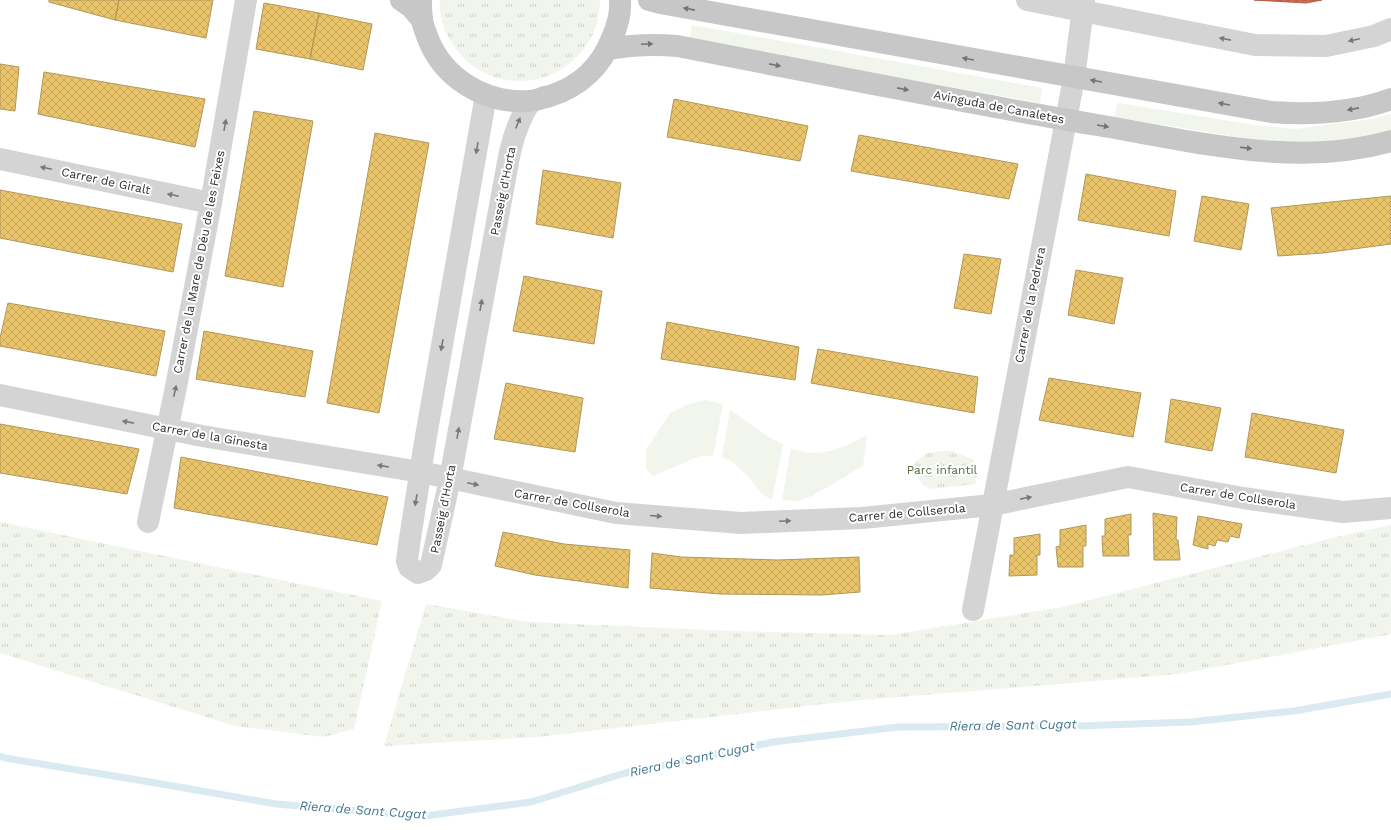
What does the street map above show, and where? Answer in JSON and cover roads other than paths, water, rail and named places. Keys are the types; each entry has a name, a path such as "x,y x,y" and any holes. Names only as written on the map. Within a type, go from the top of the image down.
{"main road":[{"path":"401,0 411,7 421,10 430,44 443,66 463,84 486,95 508,101 531,101 562,92 576,84 600,62 608,49 617,26 620,0"},
{"path":"649,0 660,3 716,7 1074,78 1271,112 1300,114 1337,112 1382,103 1391,99"},
{"name":"Avinguda de Canaletes","path":"608,49 629,45 653,44 676,46 1194,143 1278,152 1309,153 1343,150 1391,141"}],"street":[{"name":"Carrer de la Mare de Déu de les Feixes","path":"148,522 211,203 246,0"},
{"path":"1026,0 1083,6 1255,44 1326,46 1374,36 1391,29"},
{"name":"Carrer de la Pedrera","path":"973,610 1074,78 1083,6"},
{"name":"Passeig d'Horta","path":"486,95 407,561 409,568 418,573 426,570 431,565 450,479 512,141 518,122 531,101"},
{"name":"Carrer de Giralt","path":"0,159 211,203"},
{"name":"Carrer de la Ginesta","path":"0,395 202,436 421,472"},
{"name":"Carrer de Collserola","path":"421,472 616,513 742,523 862,518 992,505 1128,478 1243,498 1343,512 1391,508"}],"waterway":[{"name":"Riera de Sant Cugat","path":"0,756 276,804 424,816 531,802 625,773 773,742 898,727 1078,726 1191,722 1294,711 1391,694"}],"park label":[{"name":"Parc infantil","path":"942,470"}]}
